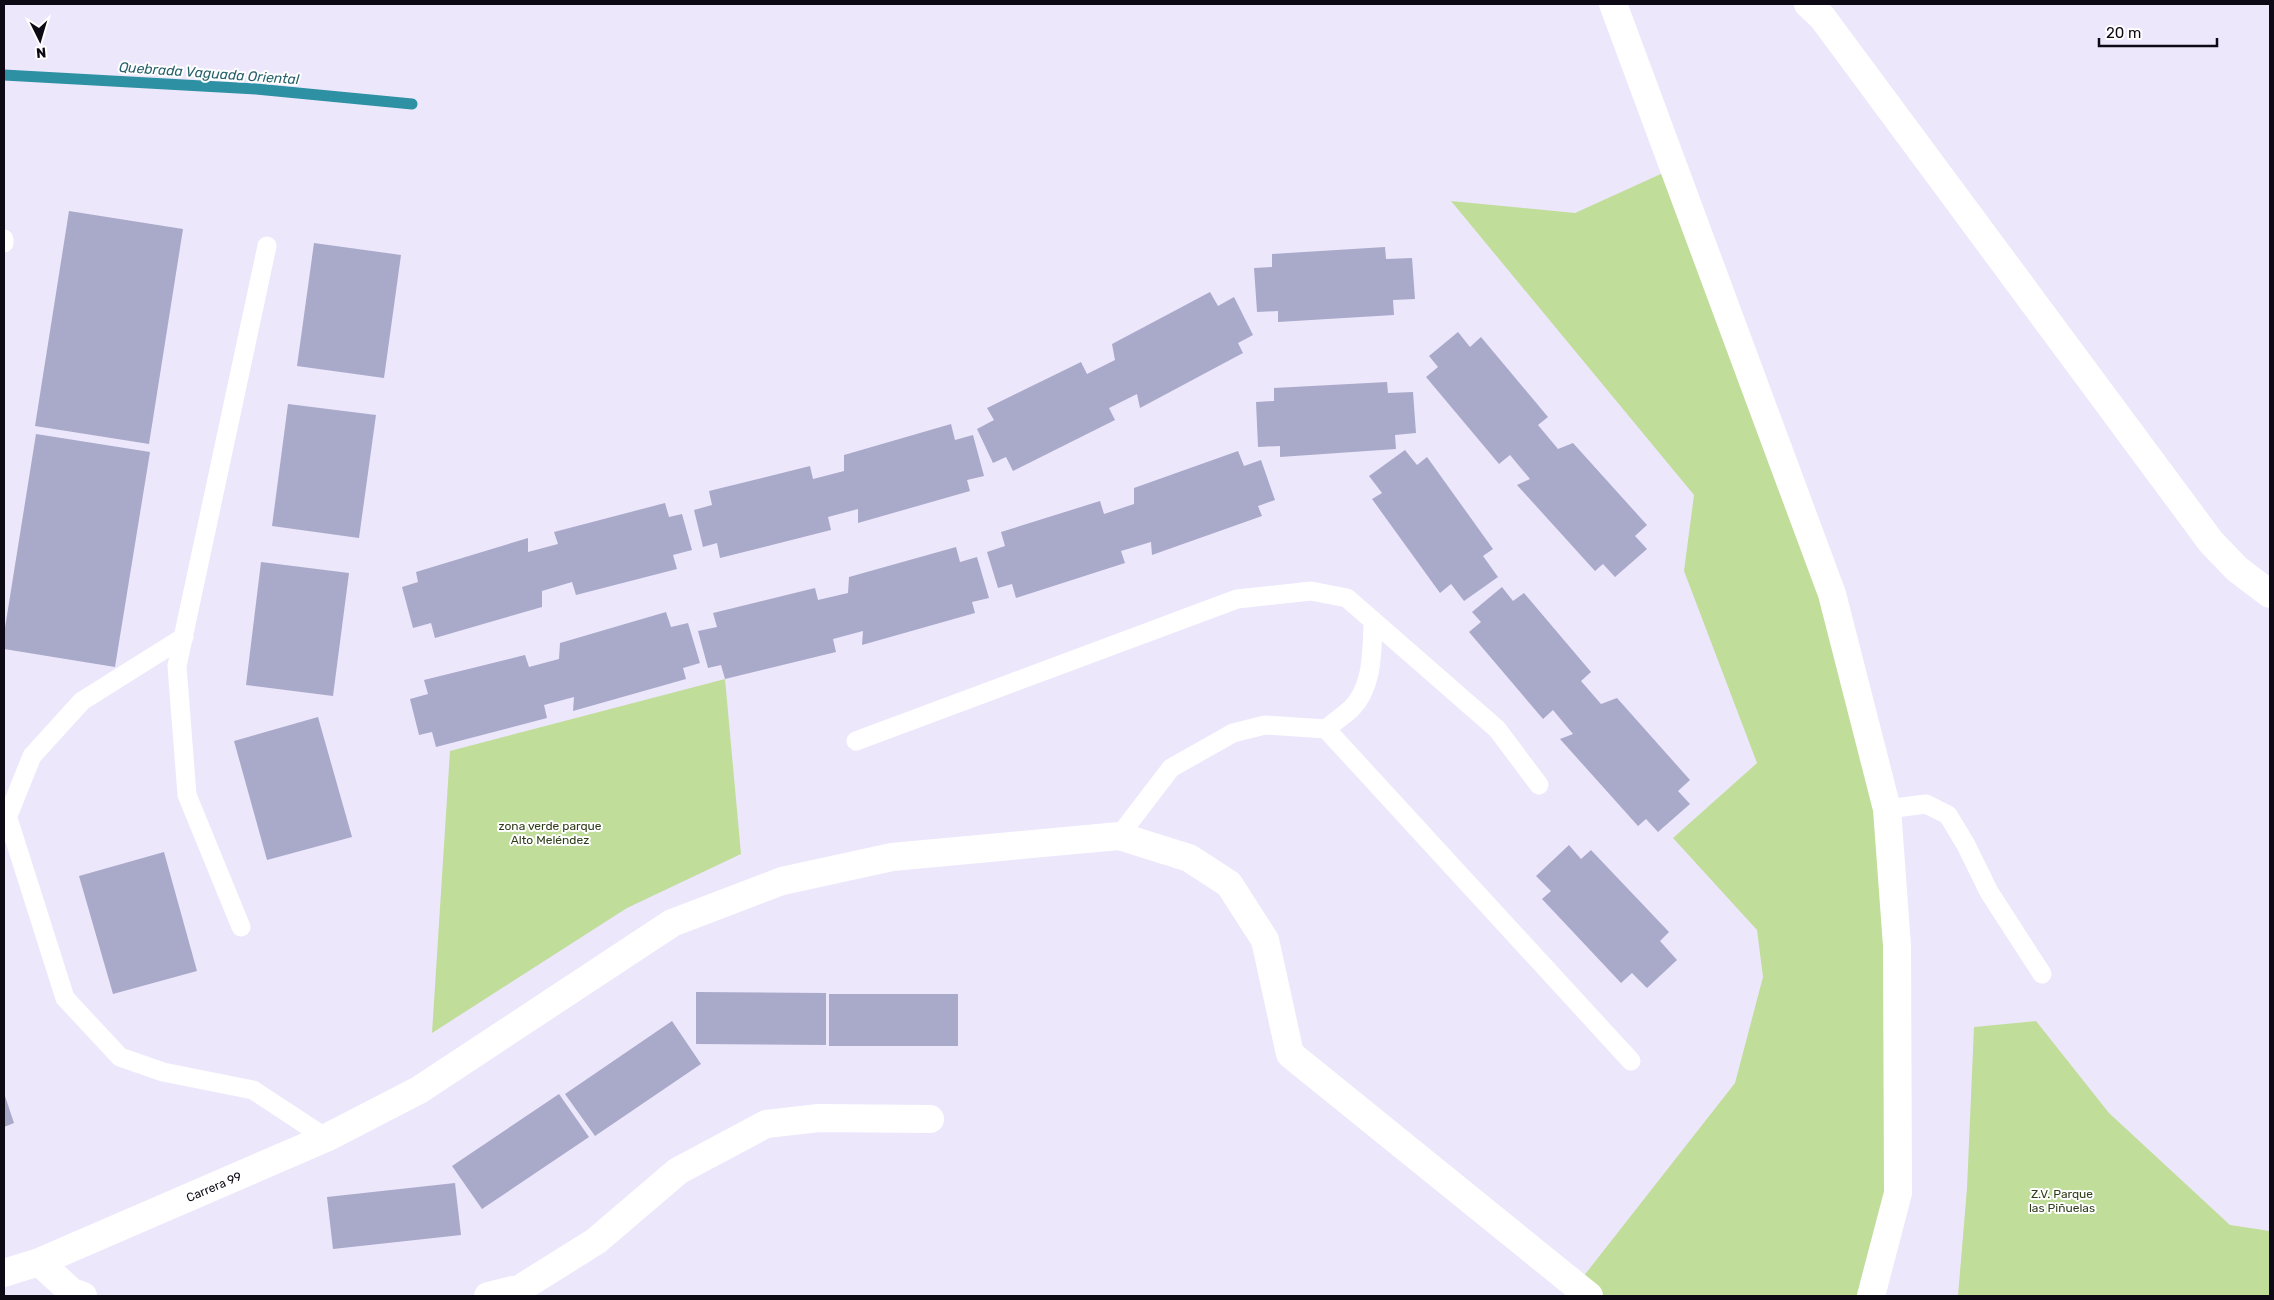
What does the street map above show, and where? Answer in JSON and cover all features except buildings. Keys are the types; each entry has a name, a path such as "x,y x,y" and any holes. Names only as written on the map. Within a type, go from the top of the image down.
{"street":[{"path":"1613,4 1832,594 1887,809 1897,946 1898,1193 1871,1296"},
{"path":"1808,4 1822,18 2211,542 2237,569 2270,594"},
{"path":"1120,836 1188,858 1229,884 1265,940 1290,1054 1589,1296"},
{"name":"Carrera 99","path":"4,1273 39,1262 326,1138 419,1090 672,922 782,881 892,858 1120,836"},
{"path":"488,1296 521,1288 596,1241 678,1171 766,1124 819,1118 930,1118"},
{"path":"39,1262 72,1292 83,1296"}],"lane":[{"path":"241,927 187,795 177,666 267,246"},
{"path":"856,742 1237,600 1311,591 1347,598 1373,623 1497,729 1539,785"},
{"path":"1120,836 1171,768 1234,733 1265,725 1326,728 1352,708 1365,686 1372,658 1373,623"},
{"path":"184,637 82,701 32,756 5,812 66,998 120,1056 163,1072 253,1090 326,1138"},
{"path":"1326,728 1631,1061"},
{"path":"1887,809 1926,804 1948,815 1966,845 1989,892 2042,974"}],"green space":[{"path":"1663,173 1827,596 1874,794 1892,947 1893,1191 1865,1296 1597,1296 1579,1282 1735,1083 1763,977 1757,930 1673,838 1757,763 1684,571 1694,495 1451,201 1575,213"},
{"name":"zona verde parque Alto Meléndez","path":"725,679 741,854 627,908 432,1033 450,751"},
{"name":"Z.V. Parque las Piñuelas","path":"2036,1021 2109,1113 2230,1225 2270,1231 2270,1296 1958,1296 1967,1188 1974,1027"}],"waterway":[{"name":"Quebrada Vaguada Oriental","path":"4,75 256,89 412,104"}]}
